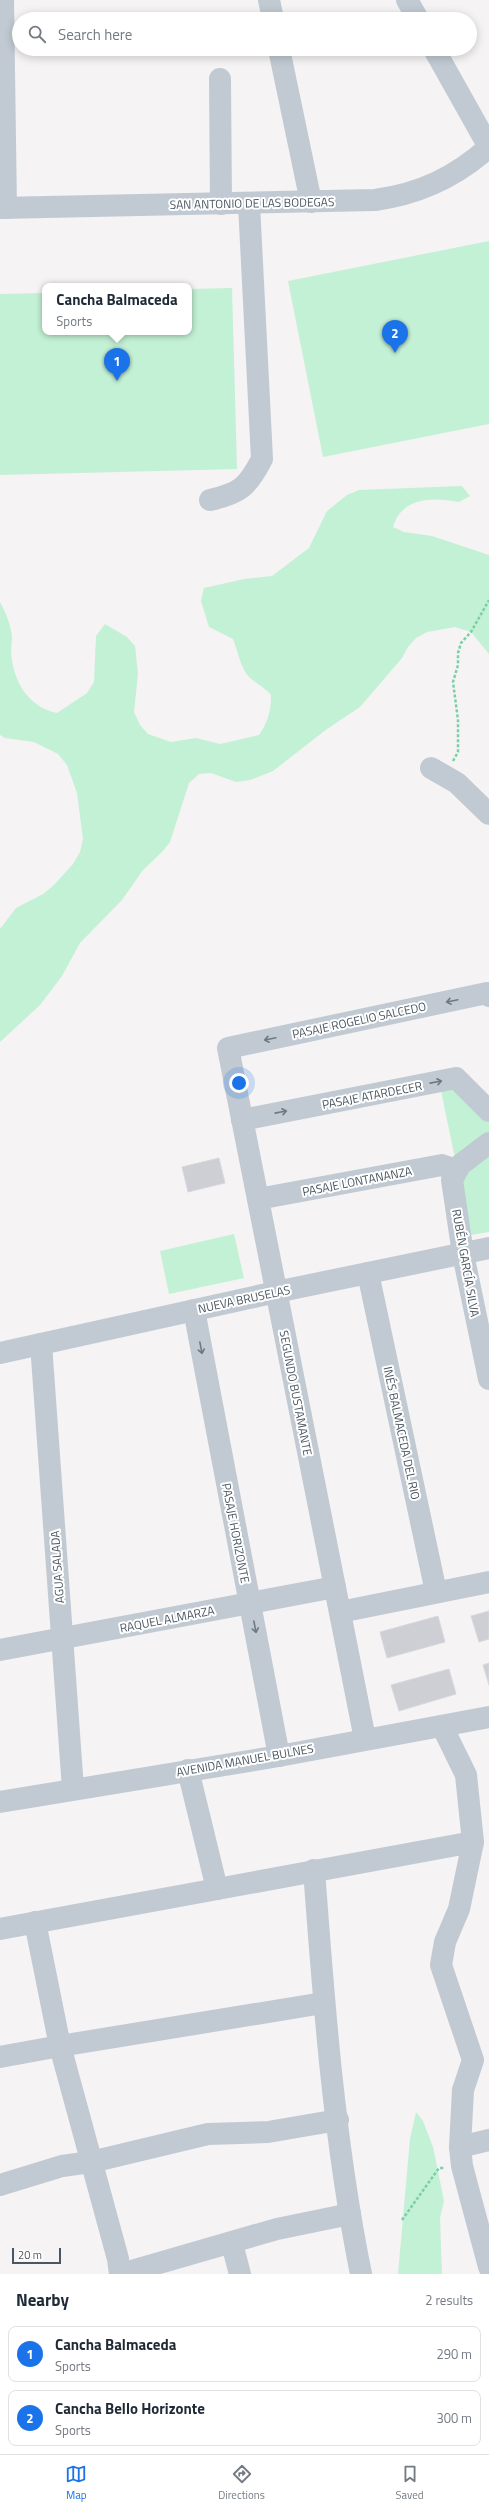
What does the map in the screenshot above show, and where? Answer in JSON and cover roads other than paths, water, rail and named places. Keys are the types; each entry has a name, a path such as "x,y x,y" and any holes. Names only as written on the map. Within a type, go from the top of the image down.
{"street":[{"path":"3,0 3,208"},
{"path":"269,0 272,12"},
{"path":"407,0 414,12"},
{"path":"280,56 311,202"},
{"path":"438,56 489,147"},
{"path":"220,79 221,204"},
{"name":"SAN ANTONIO DE LAS BODEGAS","path":"3,208 249,204 375,200 409,194 426,188 460,171 489,147"},
{"path":"210,500 231,495 249,482 262,459 249,204"},
{"path":"438,771 467,791 489,814"},
{"name":"PASAJE ROGELIO SALCEDO","path":"228,1048 487,993 489,996"},
{"name":"SEGUNDO BUSTAMANTE","path":"228,1048 365,1739"},
{"name":"PASAJE ATARDECER","path":"242,1120 456,1078 489,1111"},
{"path":"456,1170 489,1143"},
{"name":"PASAJE LONTANANZA","path":"258,1199 442,1165 456,1170"},
{"name":"RUBÉN GARCÍA SILVA","path":"456,1170 452,1180 463,1254 489,1379"},
{"name":"NUEVA BRUSELAS","path":"0,1353 276,1292 489,1248"},
{"name":"INÉS BALMACEDA DEL RIO","path":"368,1273 436,1592"},
{"name":"PASAJE HORIZONTE","path":"194,1310 280,1756"},
{"name":"AGUA SALADA","path":"41,1344 73,1789"},
{"path":"340,1612 489,1582"},
{"name":"RAQUEL ALMARZA","path":"0,1650 335,1588"},
{"name":"AVENIDA MANUEL BULNES","path":"0,1802 280,1756 489,1717"},
{"path":"442,1726 466,1776 473,1842 459,1909 445,1942 441,1965 473,2060 462,2097 461,2156 484,2232 489,2267"},
{"path":"188,1770 217,1889"},
{"path":"0,1929 314,1870 473,1842"},
{"path":"314,1870 324,2004 350,2214 361,2274"},
{"path":"35,1922 60,2046 90,2162 118,2260 120,2274 232,2244 306,2221 350,2214"},
{"path":"0,2057 324,2004"},
{"path":"0,2185 62,2166 90,2162 208,2134 268,2132 338,2120"},
{"path":"461,2156 489,2140"},
{"path":"232,2244 240,2274"}],"place":[{"name":"Cancha Bello Horizonte","path":"395,353"},
{"name":"Cancha Balmaceda","path":"117,381"}]}
